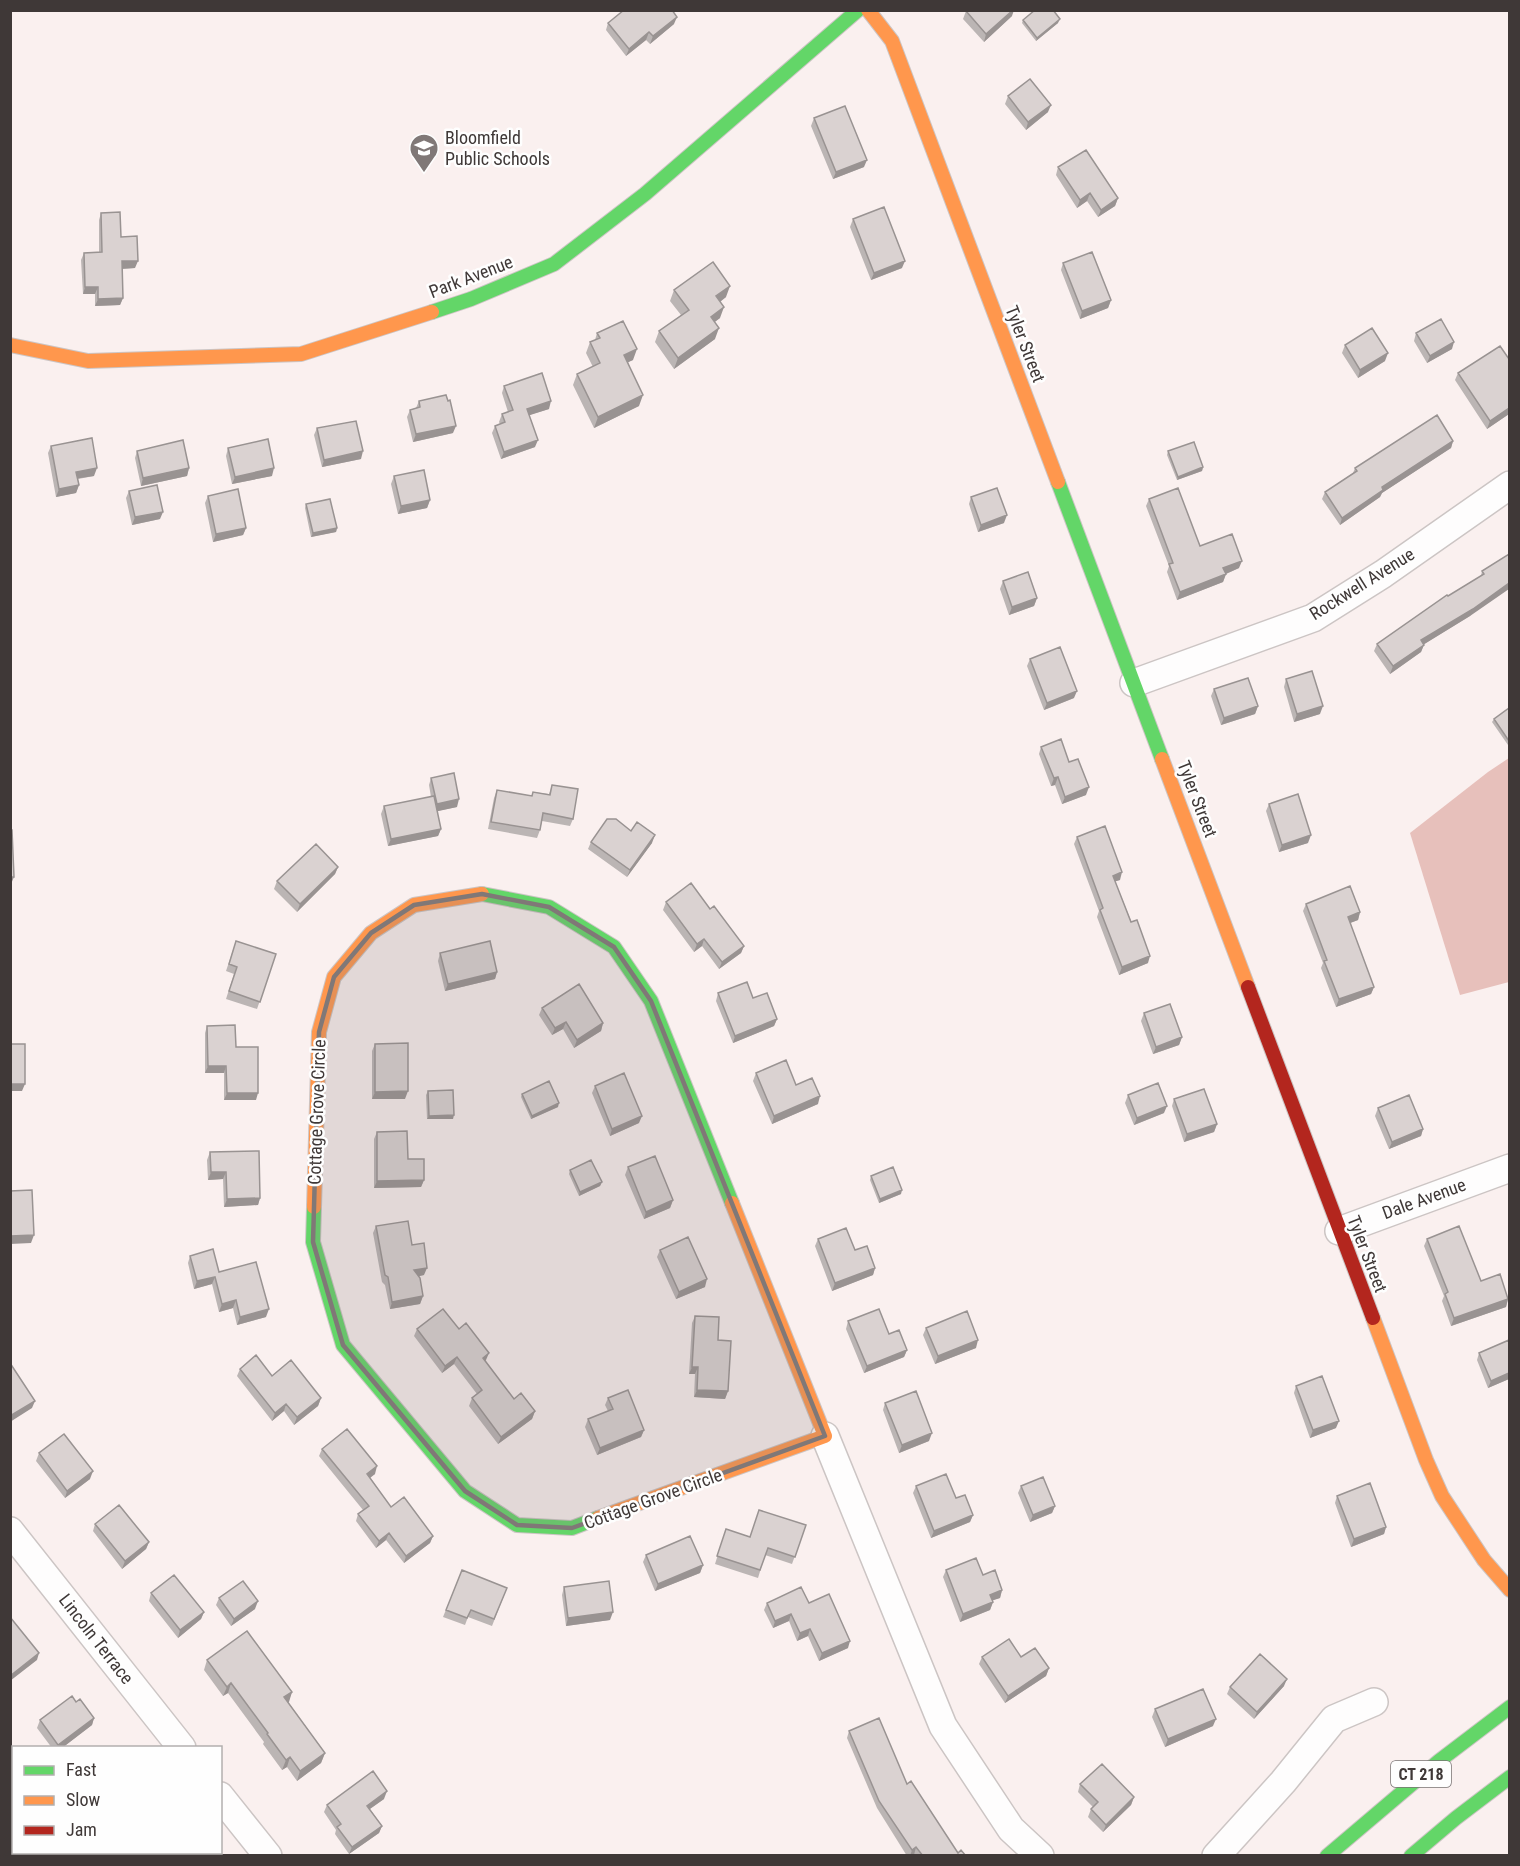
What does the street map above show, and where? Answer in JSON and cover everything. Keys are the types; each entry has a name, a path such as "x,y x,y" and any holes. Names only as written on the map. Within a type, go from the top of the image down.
{"street":[{"name":"Park Avenue","path":"10,345 88,361 301,354 471,299 554,264 645,194 858,10"},
{"name":"Tyler Street","path":"868,10 891,41 1442,1496 1484,1560 1509,1590"},
{"name":"Rockwell Avenue","path":"1134,683 1313,618 1383,574 1509,485"},
{"name":"Cottage Grove Circle","path":"825,1436 572,1528 517,1525 465,1491 344,1345 314,1242 319,1032 334,977 371,933 414,905 482,894 549,907 614,947 651,1001 943,1726 1011,1829 1040,1856"},
{"name":"Dale Avenue","path":"1340,1231 1509,1168"},
{"name":"Lincoln Terrace","path":"10,1531 180,1746"},
{"path":"1216,1856 1283,1782 1334,1719 1374,1702"},
{"name":"CT 218","path":"1327,1856 1406,1786 1509,1707"},
{"path":"1411,1856 1509,1777"},
{"path":"222,1798 268,1856"}],"highlighted area":[{"path":"482,894 549,907 614,947 651,1001 825,1436 572,1528 517,1525 465,1491 343,1345 313,1242 319,1032 334,977 371,933 414,905"}],"shaded area":[{"path":"1509,758 1509,982 1460,995 1410,833"}],"building":[{"path":"624,10 672,10 677,17 653,36 649,32 629,49 608,23"},
{"path":"967,10 1013,10 986,34"},
{"path":"1035,10 1053,10 1060,19 1037,38 1023,20"},
{"path":"1030,79 1051,105 1028,122 1008,96"},
{"path":"845,106 867,160 836,172 814,118"},
{"path":"1086,150 1118,198 1101,210 1090,193 1080,200 1058,167"},
{"path":"884,207 905,261 874,273 853,219"},
{"path":"120,212 121,237 137,236 138,261 122,261 123,298 98,299 98,287 85,287 84,253 102,252 101,213"},
{"path":"1092,252 1111,300 1082,311 1063,263"},
{"path":"713,262 730,286 716,296 724,307 711,317 719,328 678,358 659,331 689,310 674,290"},
{"path":"1441,319 1454,342 1430,356 1416,333"},
{"path":"623,321 637,349 624,355 643,395 598,417 577,374 600,363 590,342 600,338 597,333"},
{"path":"1372,328 1388,353 1360,370 1345,345"},
{"path":"1500,346 1509,359 1509,408 1490,421 1458,373"},
{"path":"542,373 551,401 527,409 538,440 504,452 495,426 505,422 502,414 513,410 504,386"},
{"path":"446,395 448,401 450,400 456,426 416,434 410,410 420,407 419,401"},
{"path":"1437,415 1453,441 1382,487 1383,490 1342,518 1325,492 1357,471 1355,468"},
{"path":"356,421 363,451 324,460 317,428"},
{"path":"92,438 97,468 76,472 79,485 59,489 51,446"},
{"path":"268,439 274,468 235,477 228,448"},
{"path":"183,440 189,468 143,478 137,451"},
{"path":"1194,442 1203,467 1178,477 1168,451"},
{"path":"424,470 430,500 401,506 394,476"},
{"path":"157,485 163,512 135,517 129,491"},
{"path":"997,488 1007,515 981,525 971,497"},
{"path":"1178,488 1200,546 1232,534 1242,561 1223,568 1226,574 1180,592 1169,564 1173,563 1149,499"},
{"path":"238,489 246,528 216,534 208,496"},
{"path":"330,499 337,528 313,533 306,504"},
{"path":"1509,554 1509,583 1473,609 1421,640 1424,645 1393,666 1377,644 1447,595 1484,574 1482,571"},
{"path":"1028,572 1037,598 1012,607 1003,581"},
{"path":"1060,647 1077,691 1047,703 1030,659"},
{"path":"1312,671 1323,706 1297,714 1286,679"},
{"path":"1248,678 1258,706 1224,718 1214,689"},
{"path":"1509,708 1509,741 1494,719"},
{"path":"1061,739 1069,762 1078,759 1089,787 1065,797 1058,777 1054,778 1041,747"},
{"path":"454,773 459,799 437,804 431,778"},
{"path":"552,785 578,789 573,819 543,813 540,830 491,822 497,790 532,796 533,792 550,795"},
{"path":"1298,794 1311,835 1282,845 1269,804"},
{"path":"434,796 441,829 391,839 384,806"},
{"path":"607,819 616,819 631,831 637,822 655,835 630,870 591,842"},
{"path":"1105,826 1122,872 1113,876 1131,922 1137,920 1150,956 1122,967 1100,910 1103,908 1077,837"},
{"path":"10,830 12,830 14,877 10,877"},
{"path":"316,844 338,867 300,904 277,881"},
{"path":"691,883 710,909 714,906 744,946 722,962 704,939 697,944 666,902"},
{"path":"1350,886 1360,912 1348,917 1374,987 1339,999 1306,904"},
{"path":"236,941 276,954 260,1002 229,991 237,967 229,964"},
{"path":"490,941 497,972 448,984 440,953"},
{"path":"747,982 753,998 767,993 777,1019 735,1036 718,993"},
{"path":"579,984 603,1023 577,1040 566,1022 555,1028 542,1008"},
{"path":"1170,1004 1182,1037 1156,1047 1144,1013"},
{"path":"235,1025 236,1047 258,1047 258,1093 227,1093 226,1066 208,1066 207,1026"},
{"path":"408,1043 408,1091 375,1092 375,1044"},
{"path":"10,1044 25,1044 25,1084 10,1084"},
{"path":"786,1060 796,1085 812,1078 820,1096 774,1116 756,1073"},
{"path":"624,1073 642,1116 612,1129 595,1086"},
{"path":"549,1081 559,1103 532,1116 522,1094"},
{"path":"1158,1083 1167,1106 1137,1118 1128,1095"},
{"path":"1204,1089 1217,1124 1187,1134 1174,1099"},
{"path":"453,1090 454,1115 429,1116 428,1091"},
{"path":"1409,1095 1423,1129 1392,1142 1378,1108"},
{"path":"407,1131 408,1159 424,1159 424,1180 377,1181 377,1132"},
{"path":"259,1151 260,1198 227,1199 226,1172 211,1172 210,1152"},
{"path":"655,1156 673,1200 646,1212 628,1167"},
{"path":"591,1160 602,1182 580,1192 570,1170"},
{"path":"893,1167 902,1190 880,1199 871,1176"},
{"path":"32,1190 34,1235 10,1236 10,1191"},
{"path":"408,1221 412,1245 424,1243 427,1268 414,1270 420,1278 423,1296 392,1302 376,1226"},
{"path":"1459,1226 1481,1281 1500,1274 1508,1299 1454,1318 1445,1294 1448,1292 1427,1239"},
{"path":"846,1228 855,1250 867,1246 875,1268 835,1283 818,1239"},
{"path":"688,1237 707,1279 679,1292 660,1250"},
{"path":"213,1249 219,1272 256,1262 269,1309 240,1317 236,1300 222,1304 215,1277 197,1281 190,1256"},
{"path":"443,1309 459,1329 466,1323 489,1353 483,1358 514,1399 521,1393 535,1411 501,1437 472,1398 482,1390 457,1357 445,1366 417,1329"},
{"path":"879,1309 889,1334 899,1330 907,1350 867,1366 848,1321"},
{"path":"967,1311 978,1340 938,1356 926,1328"},
{"path":"695,1316 719,1317 718,1340 731,1341 728,1391 697,1390 698,1367 692,1367"},
{"path":"1509,1340 1509,1373 1491,1381 1479,1353"},
{"path":"256,1355 272,1376 291,1360 321,1398 297,1417 286,1404 275,1413 240,1369"},
{"path":"10,1363 35,1401 10,1416"},
{"path":"1322,1376 1339,1421 1313,1430 1296,1386"},
{"path":"628,1390 644,1430 600,1448 588,1419 613,1409 608,1398"},
{"path":"916,1391 932,1433 902,1445 885,1403"},
{"path":"347,1429 377,1466 367,1474 391,1507 404,1497 433,1536 406,1556 389,1533 379,1541 358,1514 369,1506 322,1449"},
{"path":"64,1434 93,1471 67,1491 39,1453"},
{"path":"946,1474 956,1498 965,1495 973,1515 934,1531 916,1486"},
{"path":"1043,1477 1055,1506 1033,1515 1021,1486"},
{"path":"1370,1483 1386,1527 1354,1539 1337,1496"},
{"path":"119,1505 149,1542 125,1561 95,1524"},
{"path":"759,1510 806,1525 795,1557 768,1548 760,1570 717,1556 726,1529 750,1537"},
{"path":"690,1536 703,1565 658,1584 646,1555"},
{"path":"976,1558 983,1575 995,1570 1002,1590 990,1595 993,1602 963,1614 946,1570"},
{"path":"462,1570 507,1588 494,1619 471,1610 467,1618 446,1610"},
{"path":"174,1575 204,1612 180,1630 151,1593"},
{"path":"243,1581 258,1601 234,1619 219,1598"},
{"path":"609,1581 613,1612 568,1618 564,1587"},
{"path":"801,1587 809,1603 829,1594 850,1641 822,1653 810,1629 800,1633 791,1614 775,1621 767,1603"},
{"path":"10,1617 39,1653 10,1676"},
{"path":"247,1631 292,1692 284,1697 325,1753 300,1771 290,1757 286,1760 231,1683 227,1687 207,1660"},
{"path":"1009,1639 1021,1657 1035,1648 1049,1668 1008,1696 982,1657"},
{"path":"1260,1654 1287,1679 1257,1712 1230,1687"},
{"path":"1203,1689 1216,1719 1168,1739 1155,1709"},
{"path":"72,1696 76,1702 80,1699 94,1718 58,1745 40,1720"},
{"path":"879,1718 907,1784 911,1781 958,1853 961,1850 966,1856 923,1856 916,1847 912,1850 879,1801 849,1731"},
{"path":"1102,1764 1134,1797 1106,1825 1091,1809 1098,1802 1080,1784"},
{"path":"373,1771 387,1791 367,1806 382,1826 352,1847 337,1827 341,1824 327,1805"}],"traffic: fast":[{"path":"432,312 471,299 554,264 645,194 858,10"},
{"path":"1058,482 1162,759"},
{"path":"482,894 549,907 614,947 651,1001 732,1203"},
{"path":"314,1207 313,1242 343,1345 465,1491 517,1525 572,1528 598,1518"},
{"path":"1327,1856 1439,1761 1510,1707"},
{"path":"1411,1856 1510,1777"}],"traffic: slow":[{"path":"868,10 892,41 1058,482"},
{"path":"10,345 88,361 301,354 432,312"},
{"path":"1162,759 1248,987"},
{"path":"314,1207 319,1032 334,977 371,933 414,905 482,894"},
{"path":"598,1518 825,1436 732,1203"},
{"path":"1373,1318 1426,1460 1442,1496 1484,1560 1510,1590"}],"traffic: jam":[{"path":"1248,987 1373,1318"}],"place":[{"name":"Bloomfield Public Schools","path":"424,174"}]}
